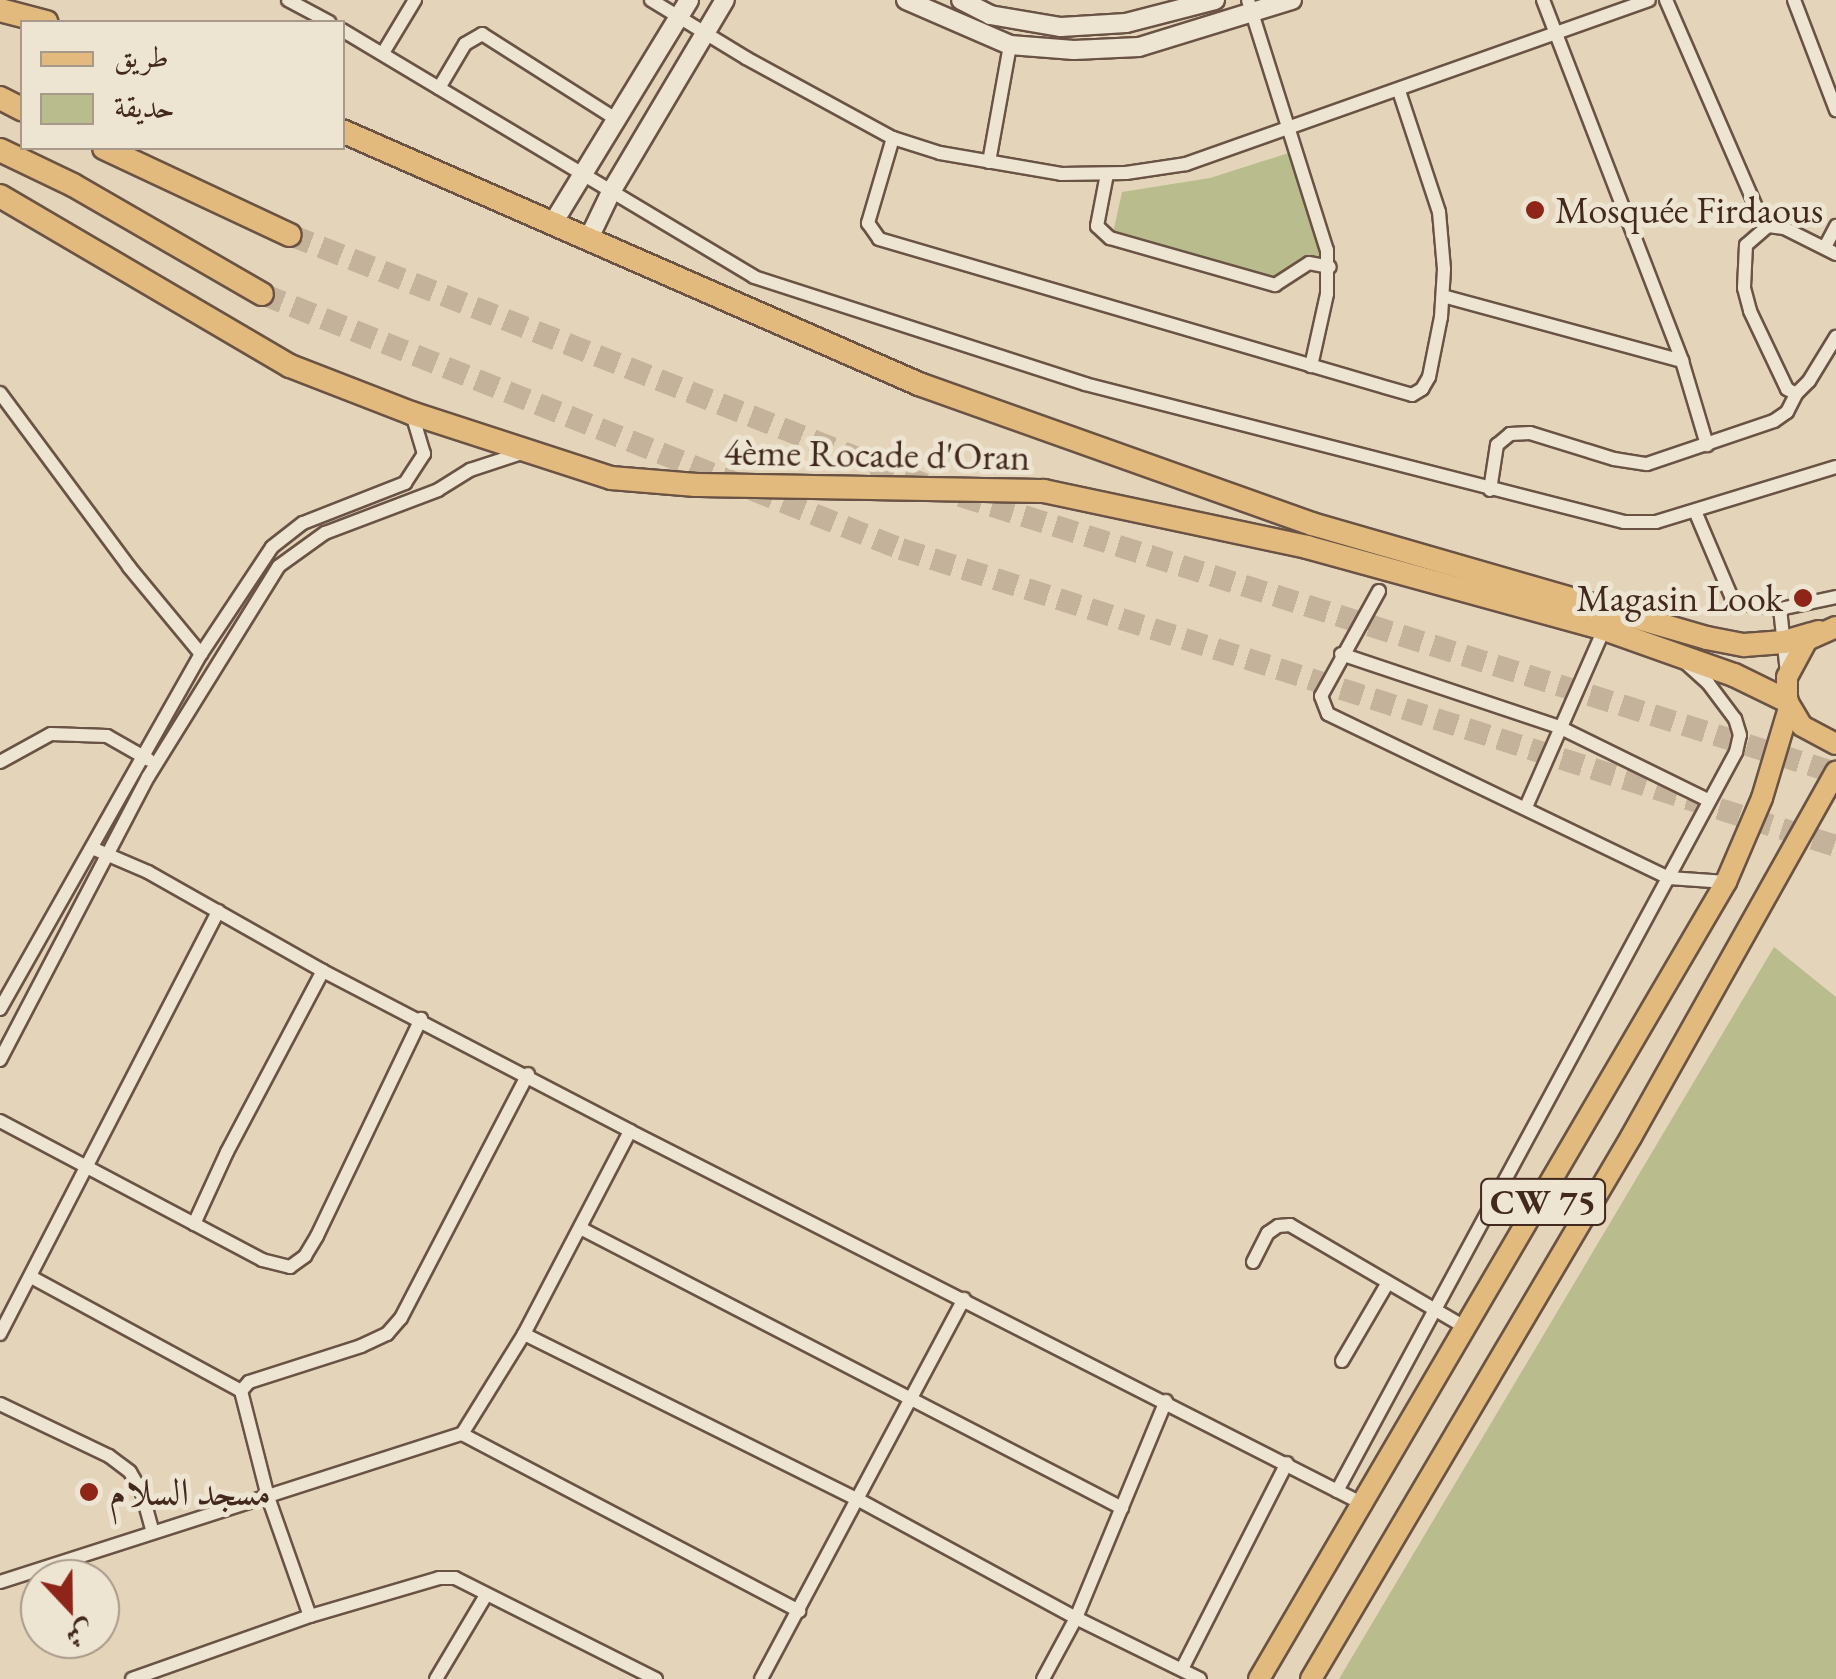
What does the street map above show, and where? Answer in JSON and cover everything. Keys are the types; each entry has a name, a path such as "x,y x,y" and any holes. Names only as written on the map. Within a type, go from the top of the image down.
{"highway":[{"path":"0,10 38,20"},
{"name":"4ème Rocade d'Oran","path":"345,132 919,384 1312,524 1707,638 1744,644 1784,642 1827,629"},
{"path":"0,150 73,184 262,294"},
{"path":"108,150 290,235"},
{"name":"4ème Rocade d'Oran","path":"0,196 290,366 411,412 611,478 696,486 1044,491 1307,547 1604,629 1734,675 1788,704"}],"main road":[{"path":"553,223 690,0"},
{"path":"589,238 612,190 725,0"},
{"path":"906,0 1010,44 1074,50 1139,47 1250,8 1292,0"},
{"path":"960,0 990,16 1033,25 1088,27 1126,24 1215,0"},
{"path":"1827,629 1798,651 1787,677 1788,704 1818,738 1836,744"},
{"name":"CW 75","path":"1260,1679 1726,882 1762,798 1788,704"},
{"path":"1311,1679 1632,1137 1836,772"}],"street":[{"path":"291,0 326,20"},
{"path":"383,52 415,0"},
{"path":"651,0 893,138 989,162 1061,174 1107,174 1186,164 1649,0"},
{"path":"1543,0 1682,362 1706,445"},
{"path":"1666,0 1755,206 1768,226 1830,251 1836,226"},
{"path":"1794,0 1836,110"},
{"path":"1250,8 1317,207 1330,268 1311,366"},
{"path":"345,32 584,172 709,253 772,285 1085,384 1624,522 1656,522 1695,512 1836,467"},
{"path":"439,88 465,44 482,34 616,119"},
{"path":"989,162 1010,44"},
{"path":"893,138 868,223 878,239 1404,395 1417,393 1428,378 1443,296 1438,212 1399,91"},
{"path":"1107,174 1097,226 1110,238 1275,284 1310,263 1330,268"},
{"path":"1768,226 1746,245 1744,288 1780,379 1796,394"},
{"path":"1443,296 1682,362"},
{"path":"1490,490 1497,445 1510,434 1530,433 1636,465 1774,421 1786,412 1809,381 1836,337"},
{"path":"0,394 129,567 201,654"},
{"path":"0,1009 201,654 272,547 315,518 404,483 413,475 424,454 411,412"},
{"path":"0,1060 156,764 279,566 325,533 438,490 470,470 527,452"},
{"path":"1695,512 1734,603 1780,609 1836,597"},
{"path":"315,518 325,533"},
{"path":"1379,591 1321,696 1328,714 1669,878 1726,882"},
{"path":"1780,609 1787,677"},
{"path":"1526,806 1604,629"},
{"path":"1342,654 1559,727 1708,800"},
{"path":"1337,1491 1736,752 1740,735 1727,706 1680,658"},
{"path":"0,762 51,734 108,736 156,764"},
{"path":"92,848 148,872 324,971 528,1074 630,1131 1365,1505"},
{"path":"0,1334 218,911"},
{"path":"194,1224 226,1152 324,971"},
{"path":"0,1121 274,1265 290,1267 305,1256 421,1019"},
{"path":"241,1391 249,1382 387,1334 401,1318 528,1074"},
{"path":"0,1582 462,1434 524,1334 630,1131"},
{"path":"1253,1262 1268,1233 1284,1224 1468,1329"},
{"path":"582,1229 1122,1508"},
{"path":"32,1278 241,1391 268,1497 310,1616"},
{"path":"1342,1362 1386,1284"},
{"path":"761,1679 964,1299"},
{"path":"524,1334 857,1499 1076,1618 1200,1679"},
{"path":"1042,1679 1076,1618 1166,1401"},
{"path":"0,1404 109,1456 130,1472 142,1493 153,1533"},
{"path":"462,1434 798,1610"},
{"path":"1182,1669 1287,1463"},
{"path":"132,1679 310,1616 439,1578 464,1580 656,1679"},
{"path":"436,1679 486,1594"}],"green space":[{"path":"1292,152 1319,243 1320,264 1309,266 1286,283 1113,233 1122,192 1210,178"},
{"path":"1774,947 1836,997 1836,1679 1339,1679"}],"tunnel":[{"path":"290,235 929,486 1836,773"},
{"path":"262,294 901,549 1836,846"}],"place":[{"name":"Mosquée Firdaous","path":"1535,210"},
{"name":"Magasin Look","path":"1803,598"},
{"name":"مسجد السلام","path":"89,1492"}]}
